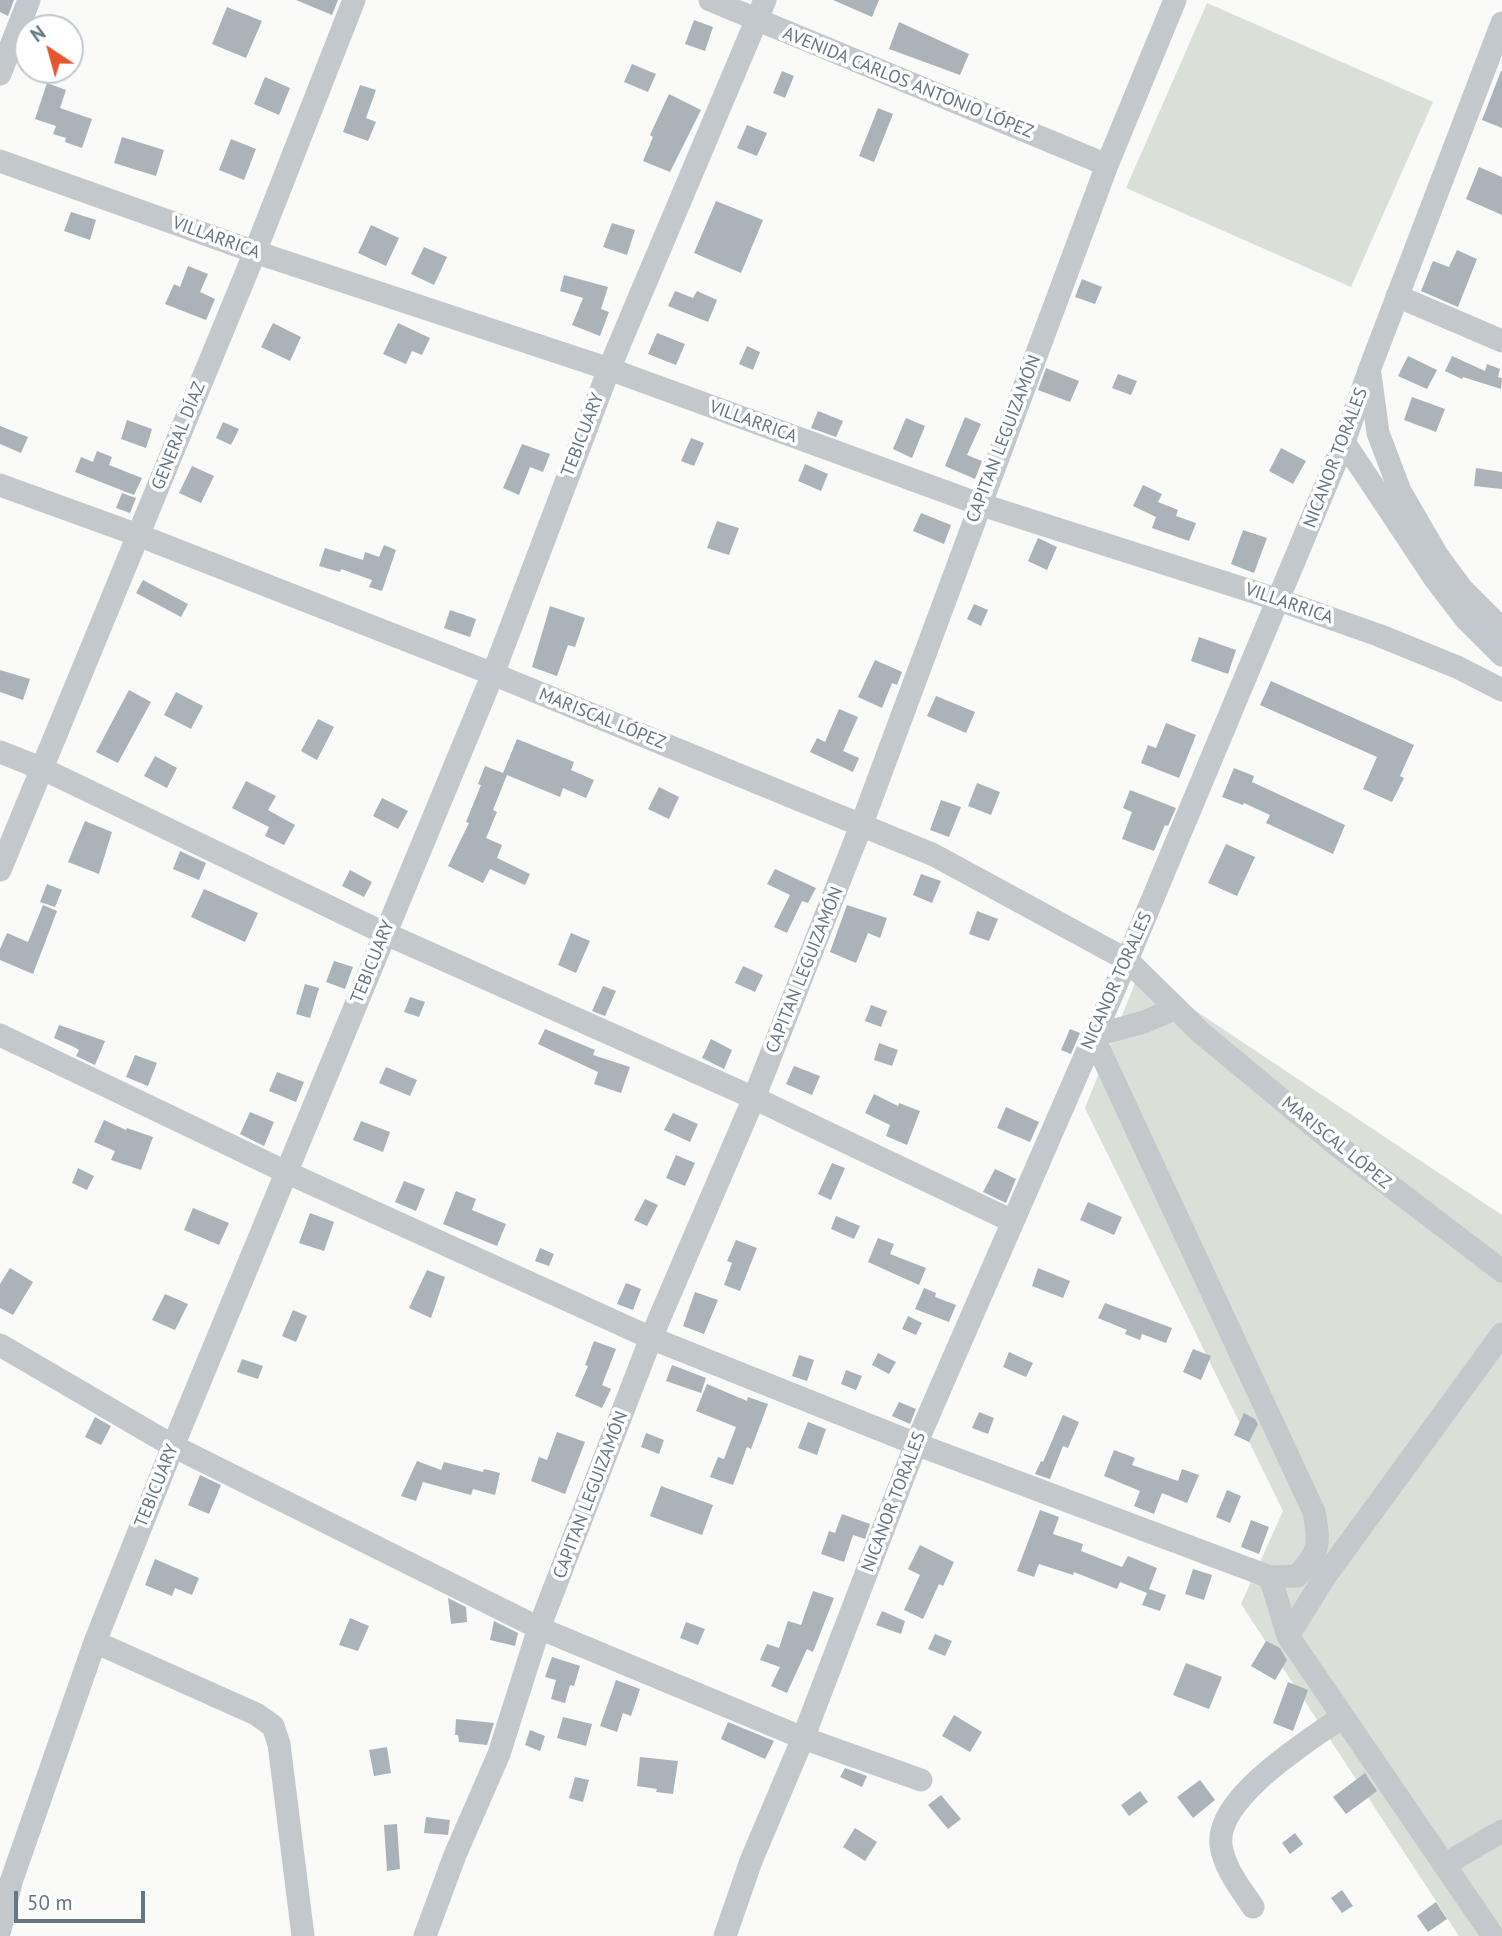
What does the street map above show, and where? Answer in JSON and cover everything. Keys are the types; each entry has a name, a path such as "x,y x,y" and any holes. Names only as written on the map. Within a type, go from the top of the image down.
{"street":[{"path":"0,74 29,0"},
{"name":"GENERAL DÍAZ","path":"0,870 255,252 354,0"},
{"name":"AVENIDA CARLOS ANTONIO LÓPEZ","path":"710,0 761,10 1107,165"},
{"name":"CAPITAN LEGUIZAMÓN","path":"425,1936 455,1855 499,1754 539,1628 651,1338 754,1098 861,826 1107,165 1175,0"},
{"name":"TEBICUARY","path":"0,1930 11,1882 95,1642 173,1446 493,674 609,369 761,10"},
{"name":"NICANOR TORALES","path":"725,1936 751,1861 803,1738 916,1444 1127,960 1344,442 1502,23"},
{"name":"VILLARRICA","path":"0,161 255,252 609,369 979,504 1279,600 1418,649 1502,690"},
{"path":"1397,296 1502,341"},
{"path":"1370,368 1378,433 1400,491 1453,578 1476,605 1502,629"},
{"path":"1344,442 1428,570 1465,618 1502,655"},
{"name":"MARISCAL LÓPEZ","path":"0,485 138,535 493,674 934,855 1127,960 1200,1032 1334,1143 1502,1271"},
{"path":"0,752 43,769 384,933 754,1098 1012,1221"},
{"path":"0,1035 288,1173 651,1338 916,1444 1270,1577 1297,1576 1310,1562 1319,1540 1314,1512 1093,1036 1144,1022 1175,1008"},
{"path":"1288,1636 1313,1594 1502,1334"},
{"path":"0,1345 173,1446 539,1628 803,1738 921,1780"},
{"path":"1297,1576 1313,1594"},
{"path":"1270,1577 1288,1636 1493,1936"},
{"path":"95,1642 256,1714 273,1726 279,1744 303,1936"},
{"path":"1253,1907 1224,1859 1220,1843 1222,1830 1246,1790 1279,1762 1342,1717"},
{"path":"1444,1865 1502,1831"}],"shaded area":[{"path":"1207,3 1433,102 1351,287 1126,188"},
{"path":"1139,973 1502,1215 1502,1936 1459,1936 1241,1604 1283,1511 1085,1108"}],"building":[{"path":"0,0 14,0 8,16 0,12"},
{"path":"296,0 338,0 332,15"},
{"path":"833,0 879,0 872,17"},
{"path":"227,7 262,21 246,58 212,44"},
{"path":"694,20 713,27 705,51 685,44"},
{"path":"899,22 969,54 960,75 889,49"},
{"path":"632,64 656,74 648,92 624,82"},
{"path":"782,71 794,76 785,98 773,93"},
{"path":"1502,71 1502,128 1482,120"},
{"path":"265,77 290,88 279,115 254,104"},
{"path":"47,84 50,84 66,90 60,108 92,119 82,148 53,134 56,126 35,119"},
{"path":"360,85 376,90 366,118 376,122 368,141 343,132"},
{"path":"669,94 701,110 670,172 643,161 653,137 650,135"},
{"path":"878,108 893,114 874,162 859,156"},
{"path":"747,125 767,133 757,156 737,148"},
{"path":"122,137 164,150 156,176 114,163"},
{"path":"231,139 256,149 244,180 219,170"},
{"path":"1479,167 1502,177 1502,215 1466,199"},
{"path":"716,201 763,220 741,273 694,253"},
{"path":"71,212 96,220 90,240 64,231"},
{"path":"612,223 635,230 627,255 603,247"},
{"path":"371,225 399,238 386,266 358,253"},
{"path":"424,247 447,257 434,285 411,274"},
{"path":"1457,250 1477,259 1458,307 1421,291 1433,261 1449,267"},
{"path":"188,266 208,274 200,292 215,299 206,320 165,304 174,284 180,287"},
{"path":"564,275 608,287 601,309 609,312 600,336 572,325 583,298 560,291"},
{"path":"1082,279 1102,287 1095,304 1075,297"},
{"path":"675,291 693,298 697,291 717,300 708,322 668,306"},
{"path":"273,323 301,337 290,361 261,347"},
{"path":"398,323 430,338 422,355 412,351 406,364 383,354"},
{"path":"657,333 685,344 676,365 648,354"},
{"path":"747,346 760,352 753,370 739,364"},
{"path":"1408,356 1437,370 1427,389 1398,376"},
{"path":"1452,356 1485,371 1487,364 1500,369 1498,377 1502,378 1501,389 1463,377 1462,379 1445,371"},
{"path":"1046,368 1079,381 1070,402 1038,390"},
{"path":"1118,374 1137,381 1131,395 1112,388"},
{"path":"1412,397 1445,409 1436,432 1404,420"},
{"path":"818,411 843,421 836,437 811,428"},
{"path":"965,417 981,424 967,455 982,461 975,479 945,466"},
{"path":"906,418 925,426 912,458 893,449"},
{"path":"127,420 152,429 146,448 121,439"},
{"path":"223,422 239,429 231,445 216,438"},
{"path":"0,426 28,437 21,453 0,444"},
{"path":"691,438 704,443 694,466 681,461"},
{"path":"522,444 550,454 543,472 530,467 519,495 503,488"},
{"path":"1281,448 1306,461 1293,484 1269,471"},
{"path":"97,451 112,457 109,465 142,478 134,495 75,472 81,457 93,462"},
{"path":"805,464 828,474 821,491 798,481"},
{"path":"192,466 214,476 201,503 179,493"},
{"path":"1476,468 1502,472 1502,489 1474,486"},
{"path":"1143,485 1162,494 1158,502 1178,510 1176,516 1196,523 1189,541 1152,528 1156,517 1133,506"},
{"path":"122,493 136,498 130,513 116,508"},
{"path":"921,513 951,525 944,544 913,531"},
{"path":"717,521 739,528 729,555 707,548"},
{"path":"1243,530 1267,538 1254,573 1231,564"},
{"path":"1038,538 1057,547 1047,570 1028,561"},
{"path":"384,545 396,550 382,591 369,587 372,580 341,569 340,572 319,566 325,548 363,560 365,552 379,557"},
{"path":"143,580 188,604 181,617 136,593"},
{"path":"974,604 988,610 981,626 967,619"},
{"path":"550,606 585,618 575,647 568,645 557,676 532,667"},
{"path":"450,610 476,619 470,637 444,628"},
{"path":"1199,637 1236,650 1228,674 1191,661"},
{"path":"875,660 902,672 897,685 892,683 882,708 858,697"},
{"path":"0,670 30,679 23,700 0,692"},
{"path":"1271,681 1414,745 1400,776 1404,778 1392,802 1363,789 1377,757 1260,705"},
{"path":"129,690 151,702 118,763 96,752"},
{"path":"176,692 203,706 191,729 164,715"},
{"path":"936,696 975,712 966,733 927,716"},
{"path":"839,709 858,717 843,751 859,758 853,772 810,752 817,738 825,742"},
{"path":"318,719 334,727 317,760 301,751"},
{"path":"1166,723 1196,735 1179,778 1141,763 1148,745 1156,748"},
{"path":"517,739 574,762 571,770 594,780 586,798 563,788 560,797 507,775 493,810 497,812 486,838 502,845 497,858 530,874 525,885 490,869 483,883 448,866 469,823 466,822 481,785 478,784 485,766 503,773"},
{"path":"155,756 177,768 167,788 144,776"},
{"path":"1234,768 1254,776 1252,782 1345,825 1333,854 1266,823 1270,815 1244,803 1243,805 1222,797"},
{"path":"246,781 276,796 268,810 295,825 284,845 265,836 269,827 232,808"},
{"path":"977,783 1000,792 991,815 968,806"},
{"path":"659,787 679,797 669,819 648,809"},
{"path":"1130,790 1176,808 1154,851 1122,839 1132,812 1123,808"},
{"path":"382,798 408,811 398,829 373,816"},
{"path":"941,800 961,807 949,837 930,830"},
{"path":"85,821 112,832 99,874 68,862"},
{"path":"1226,844 1255,857 1237,896 1208,883"},
{"path":"180,851 206,863 199,880 173,869"},
{"path":"775,869 816,888 808,903 802,901 787,933 774,927 790,895 767,884"},
{"path":"350,870 372,882 364,897 342,886"},
{"path":"921,874 941,881 932,903 913,895"},
{"path":"47,884 62,890 55,907 40,902"},
{"path":"204,889 258,913 245,942 191,917"},
{"path":"43,905 57,911 33,974 0,960 0,949 7,933 28,942"},
{"path":"847,905 887,918 880,938 868,933 856,963 830,952"},
{"path":"977,911 998,919 989,941 969,934"},
{"path":"571,933 590,941 576,973 558,965"},
{"path":"334,961 353,967 345,989 326,982"},
{"path":"743,966 763,975 755,992 735,983"},
{"path":"305,984 319,988 310,1018 296,1014"},
{"path":"603,986 616,991 605,1016 592,1011"},
{"path":"410,997 425,1002 419,1017 404,1012"},
{"path":"871,1005 887,1011 881,1027 865,1021"},
{"path":"59,1025 105,1041 95,1065 76,1056 79,1050 54,1038"},
{"path":"545,1029 595,1050 593,1055 630,1067 621,1093 594,1084 598,1072 538,1044"},
{"path":"1070,1029 1080,1033 1071,1054 1061,1050"},
{"path":"711,1039 732,1050 724,1069 702,1058"},
{"path":"879,1043 898,1050 892,1066 874,1060"},
{"path":"135,1055 157,1063 148,1086 126,1077"},
{"path":"794,1066 820,1076 812,1095 786,1084"},
{"path":"386,1067 417,1080 410,1096 379,1083"},
{"path":"277,1072 304,1082 296,1102 269,1091"},
{"path":"874,1094 898,1106 899,1103 920,1111 907,1145 886,1136 890,1125 865,1113"},
{"path":"1006,1107 1039,1122 1030,1142 997,1128"},
{"path":"250,1112 274,1122 264,1146 240,1134"},
{"path":"673,1113 698,1124 690,1142 664,1130"},
{"path":"104,1120 126,1130 127,1128 153,1137 141,1170 111,1160 115,1151 94,1142"},
{"path":"361,1121 390,1132 383,1152 353,1140"},
{"path":"676,1155 695,1163 685,1186 666,1178"},
{"path":"832,1163 845,1168 831,1200 818,1194"},
{"path":"78,1168 94,1176 87,1190 72,1183"},
{"path":"995,1169 1016,1179 1006,1203 983,1192"},
{"path":"404,1181 425,1189 416,1211 395,1202"},
{"path":"456,1191 476,1199 472,1210 506,1224 497,1246 443,1224"},
{"path":"645,1199 658,1205 647,1226 634,1220"},
{"path":"1088,1202 1122,1217 1114,1235 1080,1220"},
{"path":"193,1208 229,1223 219,1245 184,1230"},
{"path":"310,1213 334,1222 324,1251 299,1243"},
{"path":"836,1216 860,1226 854,1239 831,1229"},
{"path":"878,1238 894,1244 890,1254 926,1268 919,1285 868,1262"},
{"path":"736,1240 757,1248 740,1291 724,1285 732,1263 727,1261"},
{"path":"540,1248 554,1254 549,1266 535,1261"},
{"path":"10,1268 33,1282 13,1315 0,1308 0,1284"},
{"path":"1038,1268 1070,1281 1063,1298 1032,1286"},
{"path":"427,1270 445,1277 431,1318 409,1308"},
{"path":"626,1283 641,1289 633,1310 617,1304"},
{"path":"924,1288 936,1293 935,1297 956,1305 949,1322 915,1309"},
{"path":"695,1292 718,1300 704,1334 683,1326"},
{"path":"165,1294 188,1304 175,1330 152,1320"},
{"path":"1105,1303 1172,1328 1166,1343 1142,1334 1140,1340 1125,1334 1127,1330 1098,1318"},
{"path":"293,1310 307,1316 296,1342 282,1336"},
{"path":"908,1316 922,1323 916,1335 902,1329"},
{"path":"594,1341 616,1349 602,1385 611,1389 602,1408 575,1396 588,1366 585,1365"},
{"path":"1193,1349 1211,1356 1201,1380 1183,1372"},
{"path":"1009,1352 1033,1363 1026,1377 1003,1367"},
{"path":"878,1353 896,1362 889,1374 872,1365"},
{"path":"799,1355 814,1360 807,1381 792,1376"},
{"path":"242,1359 263,1366 258,1379 237,1372"},
{"path":"672,1365 706,1378 701,1393 666,1381"},
{"path":"846,1370 862,1376 856,1390 841,1384"},
{"path":"707,1384 747,1401 748,1397 768,1404 751,1449 747,1447 733,1485 710,1477 718,1457 724,1459 736,1427 696,1411"},
{"path":"899,1402 916,1409 910,1424 892,1416"},
{"path":"979,1412 994,1418 988,1434 972,1428"},
{"path":"1244,1413 1258,1424 1249,1442 1234,1435"},
{"path":"1063,1415 1079,1422 1068,1448 1063,1446 1050,1479 1035,1474 1041,1461 1043,1462"},
{"path":"95,1417 111,1426 101,1445 85,1437"},
{"path":"808,1422 826,1429 817,1455 798,1448"},
{"path":"557,1432 585,1442 565,1494 531,1481 539,1457 547,1460"},
{"path":"646,1433 664,1440 659,1454 641,1447"},
{"path":"1114,1450 1135,1458 1132,1465 1178,1481 1182,1469 1199,1475 1187,1503 1162,1493 1154,1514 1134,1506 1140,1491 1104,1476"},
{"path":"417,1461 441,1470 444,1462 483,1472 484,1469 500,1473 495,1495 473,1489 471,1495 423,1482 416,1501 401,1496"},
{"path":"200,1475 221,1485 209,1514 188,1505"},
{"path":"661,1486 713,1505 702,1535 650,1516"},
{"path":"1227,1490 1241,1496 1230,1523 1216,1517"},
{"path":"1040,1510 1059,1517 1053,1534 1083,1544 1081,1551 1122,1567 1128,1556 1157,1568 1149,1589 1166,1595 1160,1611 1142,1605 1147,1593 1120,1582 1117,1589 1074,1572 1073,1575 1039,1564 1034,1577 1017,1571"},
{"path":"842,1514 870,1524 865,1539 853,1535 844,1562 821,1554 829,1531 835,1533"},
{"path":"1251,1520 1269,1527 1259,1554 1241,1547"},
{"path":"920,1545 954,1562 943,1586 939,1584 923,1619 904,1610 920,1575 908,1569"},
{"path":"155,1559 199,1578 192,1595 175,1588 172,1596 145,1585"},
{"path":"1193,1569 1212,1575 1204,1600 1185,1594"},
{"path":"813,1591 834,1598 813,1652 807,1649 787,1693 771,1686 780,1667 760,1660 767,1644 779,1648 788,1621 801,1625"},
{"path":"448,1598 466,1607 467,1622 451,1624"},
{"path":"882,1611 905,1621 901,1634 876,1625"},
{"path":"350,1618 369,1626 358,1651 339,1645"},
{"path":"494,1621 518,1633 515,1646 490,1640"},
{"path":"686,1622 705,1629 698,1645 680,1638"},
{"path":"935,1634 952,1641 945,1656 928,1649"},
{"path":"1266,1641 1280,1648 1287,1660 1275,1680 1251,1666"},
{"path":"552,1657 580,1666 574,1686 570,1685 565,1703 551,1699 556,1680 545,1677"},
{"path":"1186,1663 1222,1677 1209,1709 1173,1695"},
{"path":"616,1680 640,1689 631,1716 623,1713 617,1732 600,1726"},
{"path":"1288,1682 1308,1690 1293,1731 1273,1723"},
{"path":"954,1715 982,1732 970,1752 942,1736"},
{"path":"563,1717 592,1724 586,1746 557,1738"},
{"path":"456,1719 494,1723 487,1745 459,1742 458,1735 455,1735"},
{"path":"728,1722 774,1741 765,1759 721,1739"},
{"path":"530,1730 545,1736 540,1751 525,1745"},
{"path":"387,1747 391,1773 374,1776 369,1750"},
{"path":"640,1757 678,1761 673,1794 637,1786"},
{"path":"845,1768 867,1776 862,1787 840,1777"},
{"path":"1365,1773 1377,1791 1346,1814 1333,1797"},
{"path":"575,1777 589,1780 583,1802 569,1798"},
{"path":"1200,1780 1215,1800 1193,1818 1177,1797"},
{"path":"1140,1791 1148,1802 1129,1816 1121,1805"},
{"path":"941,1795 961,1819 948,1829 928,1805"},
{"path":"426,1817 450,1820 448,1835 424,1833"},
{"path":"397,1824 400,1869 387,1871 384,1825"},
{"path":"855,1828 877,1842 865,1861 843,1847"},
{"path":"1295,1833 1303,1844 1290,1854 1282,1843"},
{"path":"1342,1890 1353,1906 1342,1913 1331,1898"},
{"path":"1436,1902 1447,1919 1428,1932 1417,1916"}]}
